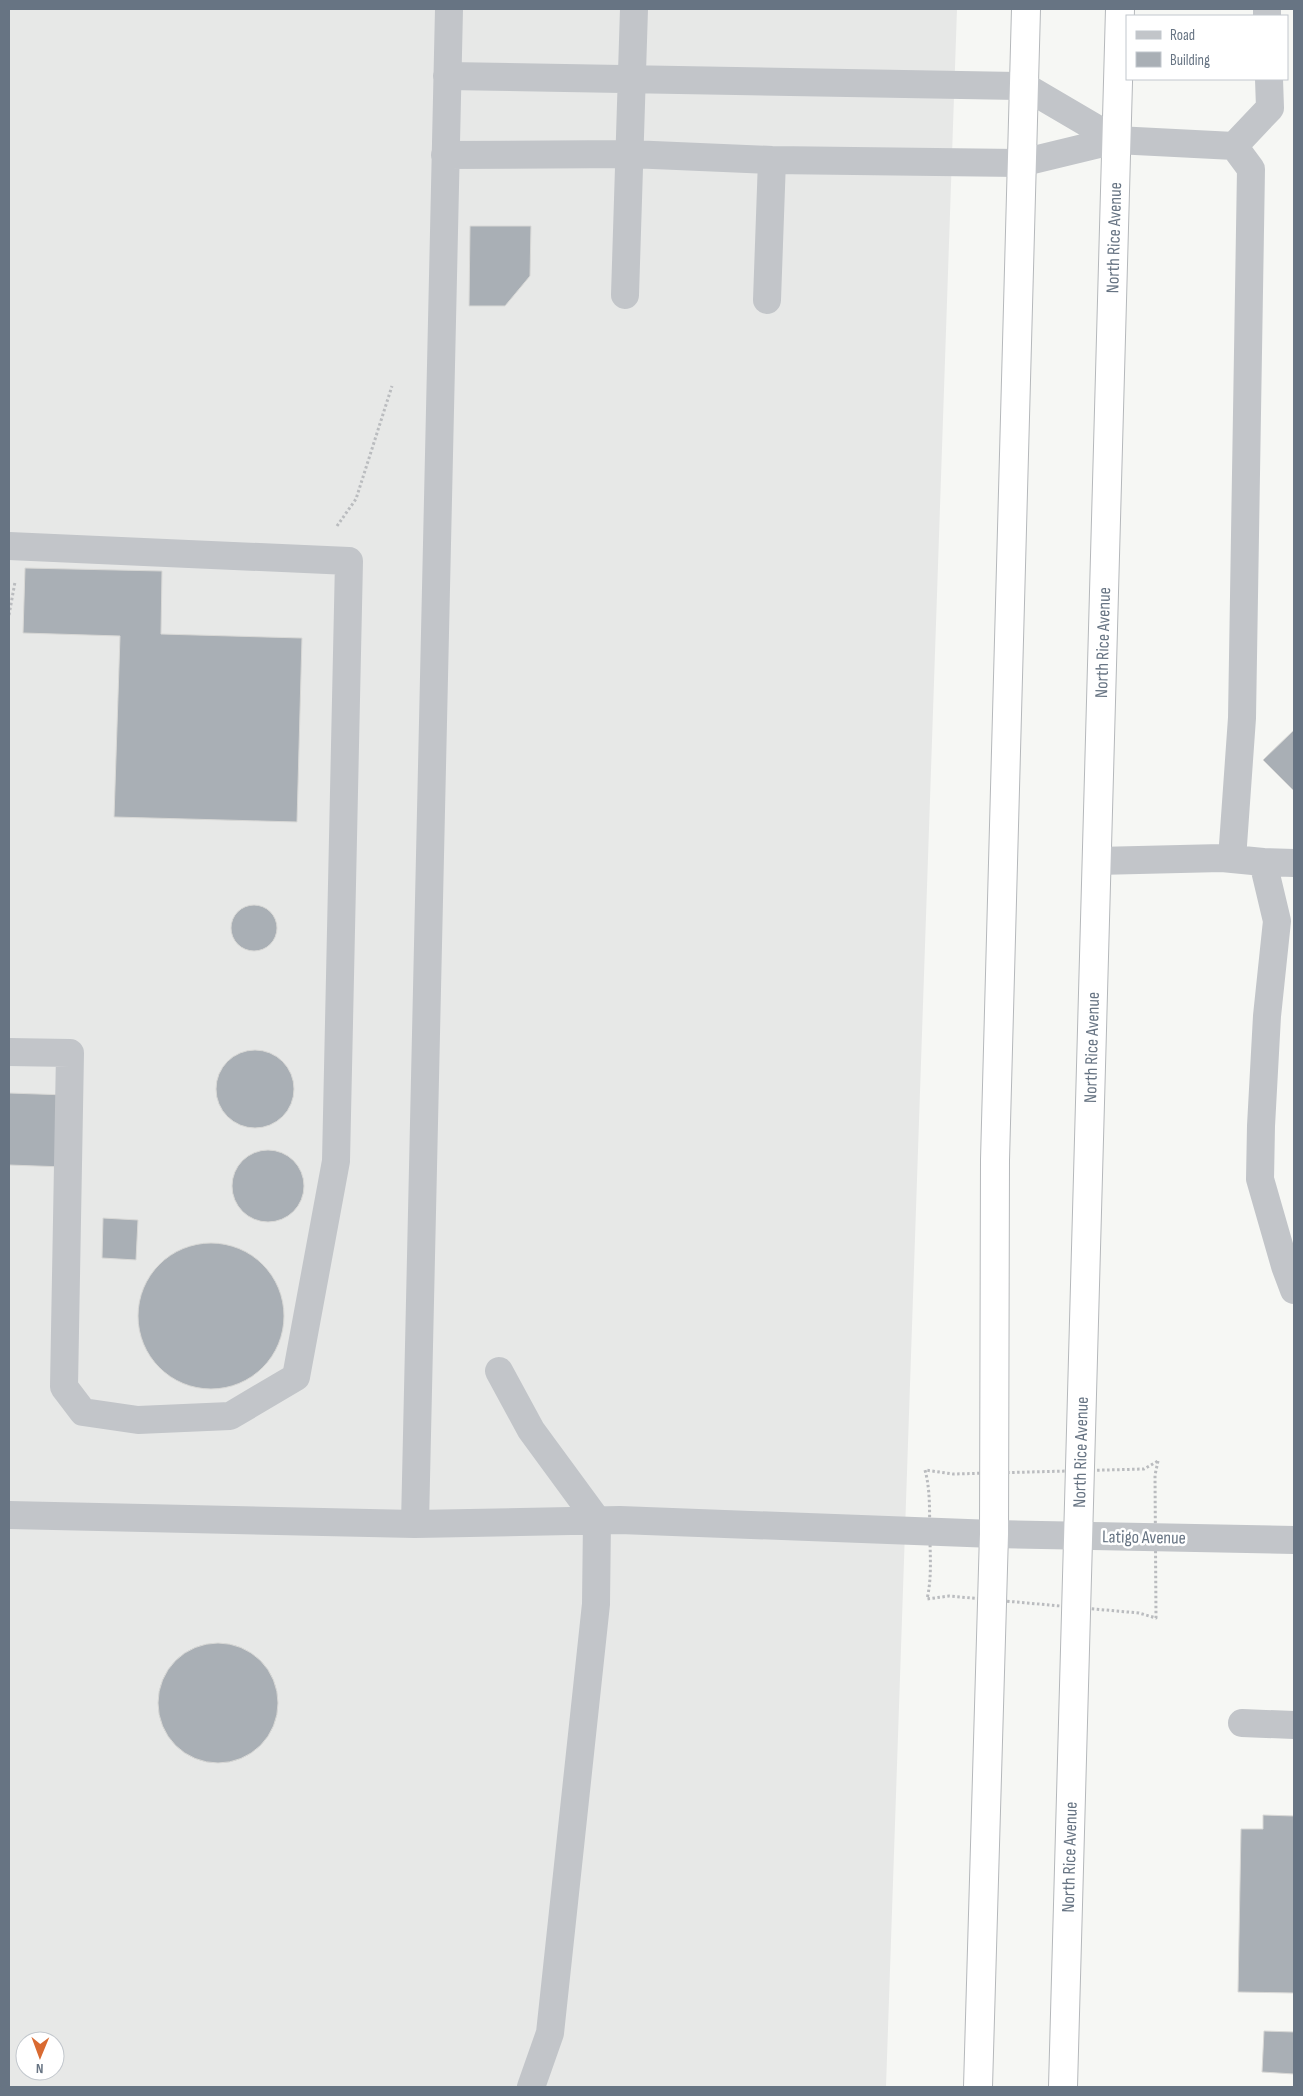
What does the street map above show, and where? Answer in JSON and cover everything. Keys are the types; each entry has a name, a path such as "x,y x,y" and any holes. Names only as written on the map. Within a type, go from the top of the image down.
{"highway":[{"path":"978,2087 994,1534 995,1160 1026,9"},
{"name":"North Rice Avenue","path":"1063,2087 1120,9"}],"street":[{"path":"415,1524 449,9"},
{"path":"625,295 634,9"},
{"path":"447,76 1024,86 1116,140"},
{"path":"446,155 630,154 772,160 1022,162 1116,140 1234,146 1270,108 1269,80"},
{"path":"1232,859 1242,718 1251,169 1234,146"},
{"path":"768,300 772,160"},
{"path":"9,546 349,561 336,1161 296,1377 230,1416 138,1420 83,1412 64,1387 70,1053 9,1052"},
{"path":"1097,861 1232,859 1294,863"},
{"path":"1262,862 1277,921 1267,1016 1260,1179 1285,1266 1294,1290"},
{"path":"499,1372 531,1430 597,1520 596,1604 550,2033 531,2087"},
{"name":"Latigo Avenue","path":"9,1515 415,1524 597,1520 994,1534 1294,1540"},
{"path":"1242,1723 1294,1725"}],"path":[{"path":"336,528 356,499 392,386"},
{"path":"9,614 15,582 12,576"}],"shaded area":[{"path":"9,9 957,9 886,2087 9,2087"}],"building":[{"path":"470,226 531,226 530,276 505,306 469,306"},
{"path":"25,568 162,571 161,634 302,638 297,822 114,817 120,636 23,633"},
{"path":"1294,730 1294,791 1263,760"},
{"path":"254,905 267,909 273,915 277,928 273,941 267,947 254,951 241,947 235,941 231,928 235,915 241,909"},
{"path":"255,1050 270,1053 282,1062 291,1074 294,1089 291,1104 282,1116 270,1125 255,1128 240,1125 228,1116 219,1104 216,1089 219,1074 228,1062 240,1053"},
{"path":"9,1093 67,1095 65,1167 9,1165"},
{"path":"268,1150 288,1156 298,1166 304,1186 298,1206 288,1216 268,1222 248,1216 238,1206 232,1186 238,1166 248,1156"},
{"path":"103,1218 138,1220 136,1260 102,1258"},
{"path":"211,1243 225,1244 239,1249 252,1255 263,1264 272,1275 278,1288 283,1302 283,1330 278,1344 272,1357 263,1368 252,1377 239,1383 225,1388 211,1389 197,1388 183,1383 170,1377 159,1368 150,1357 144,1344 139,1330 138,1316 139,1302 144,1288 150,1275 159,1264 170,1255 183,1249 197,1244"},
{"path":"218,1643 230,1644 241,1648 251,1653 260,1661 268,1670 273,1680 277,1691 277,1715 273,1726 268,1736 260,1745 251,1753 241,1758 230,1762 218,1763 206,1762 195,1758 185,1753 176,1745 168,1736 163,1726 159,1715 158,1703 159,1691 163,1680 168,1670 176,1661 185,1653 195,1648 206,1644"},
{"path":"1263,1815 1294,1816 1294,1993 1238,1992 1241,1829 1263,1829"},
{"path":"1264,2031 1294,2032 1294,2074 1262,2072"}]}
